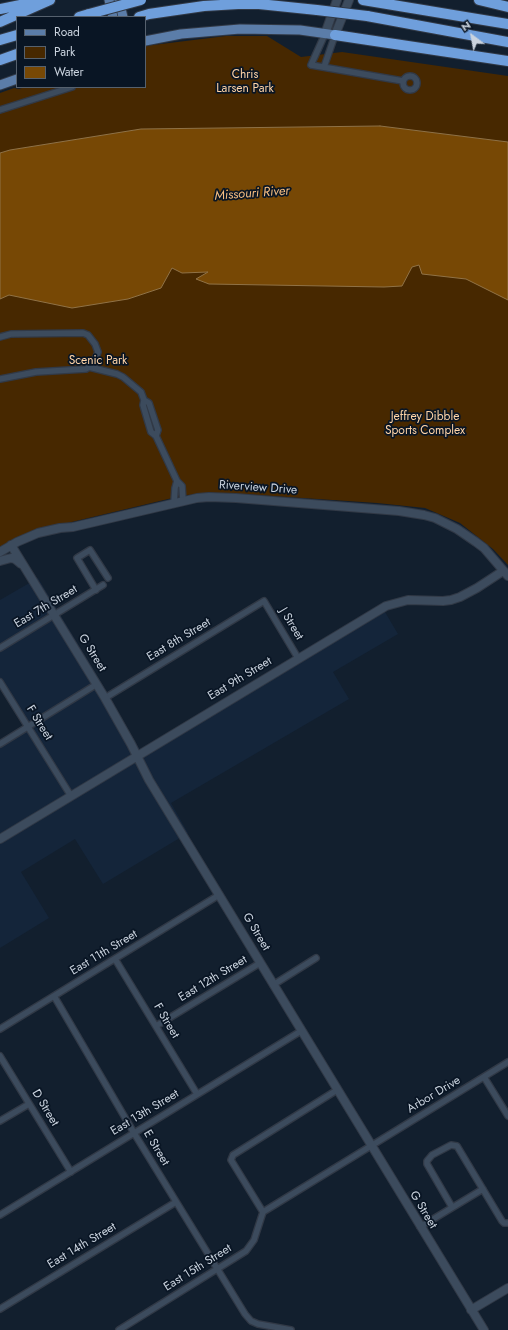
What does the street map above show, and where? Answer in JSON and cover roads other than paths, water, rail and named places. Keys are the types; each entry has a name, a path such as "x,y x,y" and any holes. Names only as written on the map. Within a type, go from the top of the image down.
{"highway":[{"path":"4,8 46,0"},
{"path":"0,22 50,0"},
{"path":"82,16 141,0"},
{"path":"479,0 508,7"},
{"path":"368,1 508,24"},
{"path":"144,16 204,6 259,4 367,16 508,42"},
{"path":"330,34 508,61"},
{"path":"0,40 16,35"},
{"path":"0,60 16,54"}],"main road":[{"path":"109,0 114,16"},
{"path":"119,0 123,16"},
{"path":"330,34 337,0"},
{"path":"330,34 349,0"},
{"path":"146,41 181,34 240,28 293,29 330,34"},
{"path":"0,85 16,79"},
{"name":"Riverview Drive","path":"0,552 11,545 38,533 60,528 73,527 178,502 208,497 236,498 399,511 435,518 457,529 484,548 506,574"},
{"name":"G Street","path":"11,545 97,684 126,735 148,780 484,1330"},
{"path":"0,560 11,558 15,559 24,566"},
{"name":"East 9th Street","path":"0,839 386,606 408,600 451,600 506,574"},
{"path":"471,1310 508,1288"}],"street":[{"path":"330,34 311,65 403,81"},
{"path":"324,67 330,34"},
{"path":"0,110 69,88"},
{"path":"0,337 11,334 83,333 88,335 97,348 97,357 89,368"},
{"path":"0,379 36,372 80,370 89,368 117,374 123,377 141,392 144,400 149,403 158,430 156,436 177,481 175,488 178,502"},
{"path":"96,590 77,558 90,550 108,578"},
{"name":"East 7th Street","path":"0,648 103,585"},
{"name":"J Street","path":"264,601 298,658"},
{"name":"East 8th Street","path":"105,698 264,601"},
{"name":"F Street","path":"0,682 72,796"},
{"path":"0,744 97,684"},
{"name":"East 11th Street","path":"0,1029 219,895"},
{"path":"273,985 316,958"},
{"name":"F Street","path":"115,959 197,1094"},
{"name":"East 12th Street","path":"156,1026 260,963"},
{"name":"E Street","path":"54,996 217,1269"},
{"name":"East 13th Street","path":"0,1215 301,1031"},
{"name":"D Street","path":"0,1056 71,1172"},
{"name":"Arbor Drive","path":"372,1146 508,1062"},
{"path":"484,1077 508,1116"},
{"path":"337,1090 233,1155 231,1160 263,1212 372,1146"},
{"path":"0,1121 29,1104"},
{"path":"452,1207 427,1164 428,1158 445,1147 451,1145 457,1146 502,1221 504,1223 508,1222"},
{"path":"420,1227 483,1189"},
{"name":"East 14th Street","path":"0,1309 176,1202"},
{"name":"East 15th Street","path":"119,1330 246,1251 254,1240 263,1212"},
{"path":"217,1269 251,1321 258,1324 291,1330"}],"water":[{"name":"Missouri River","path":"380,126 508,142 508,300 466,279 422,274 419,265 412,267 402,286 209,284 196,279 208,272 182,273 172,268 161,288 128,299 72,308 9,295 0,299 0,153 10,150 141,129"}],"park label":[{"name":"Chris Larsen Park","path":"245,82"},
{"name":"Scenic Park","path":"98,361"},
{"name":"Jeffrey Dibble Sports Complex","path":"425,424"}]}
